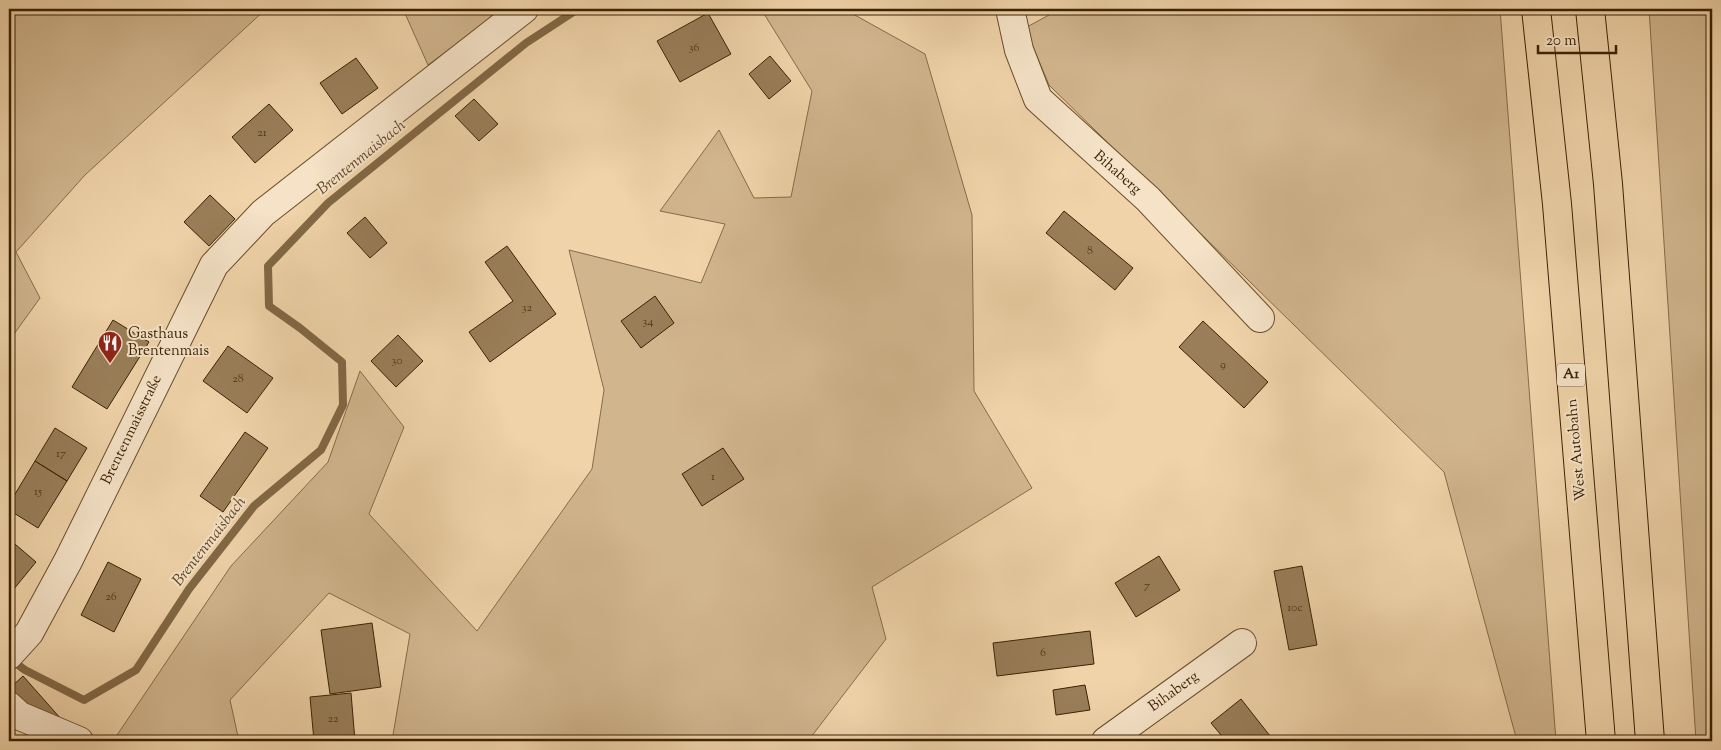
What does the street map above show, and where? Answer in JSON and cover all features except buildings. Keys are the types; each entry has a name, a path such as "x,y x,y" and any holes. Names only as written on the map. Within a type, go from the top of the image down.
{"highway":[{"name":"West Autobahn","path":"1536,9 1557,204 1601,741"},
{"path":"1590,9 1608,184 1650,741"}],"street":[{"name":"Brentenmaisstraße","path":"14,650 29,634 68,561 214,266 263,213 524,9"},
{"name":"Bihaberg","path":"1010,9 1019,50 1038,99 1088,147 1148,199 1260,318"},
{"name":"Bihaberg","path":"1106,741 1242,642"},
{"path":"9,706 20,716 79,741"}],"shaded area":[{"path":"9,9 266,9 85,175 16,252 40,298 9,341"},
{"path":"403,9 504,9 428,65"},
{"path":"761,9 844,9 925,54 972,215 974,391 1032,488 872,587 886,639 808,741 392,741 410,634 329,593 230,700 239,741 113,741 231,566 328,462 360,371 404,427 369,514 477,631 592,469 604,390 569,250 701,283 725,224 660,211 719,130 754,198 791,197 812,91"},
{"path":"1060,9 1500,9 1556,741 1517,741 1444,472 1049,85 1025,28"},
{"path":"1649,9 1712,9 1712,741 1696,741"}],"waterway":[{"name":"Brentenmaisbach","path":"10,659 25,670 84,700 136,670 189,589 254,506 321,450 343,405 342,362 269,306 268,266 328,203 526,43 578,9"}],"place":[{"name":"Gasthaus Brentenmais","path":"110,364"}]}
